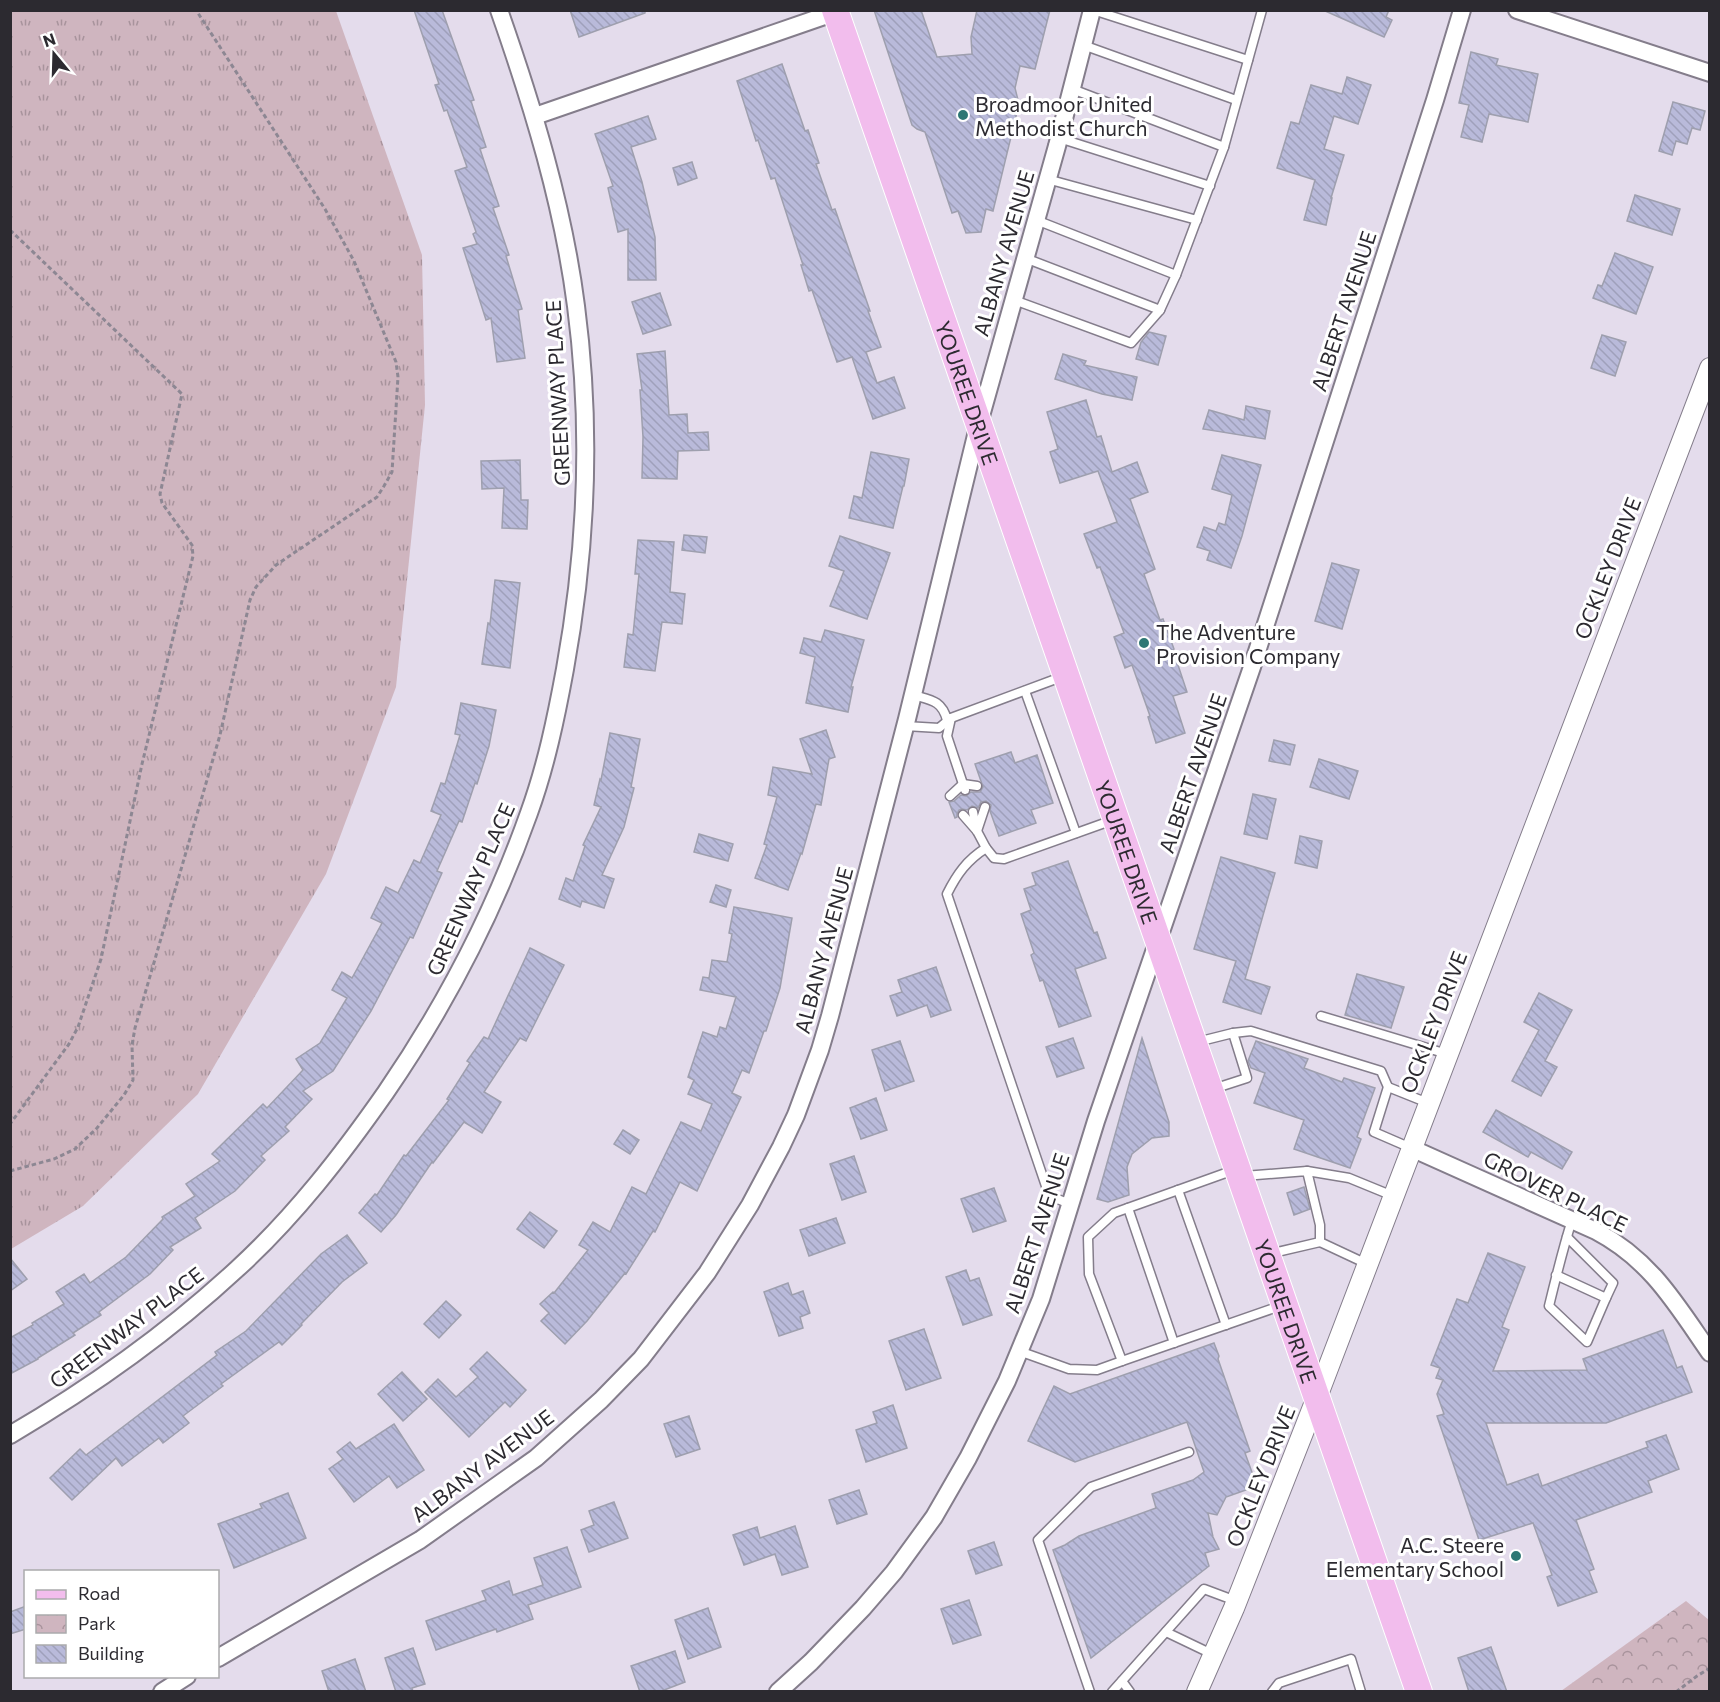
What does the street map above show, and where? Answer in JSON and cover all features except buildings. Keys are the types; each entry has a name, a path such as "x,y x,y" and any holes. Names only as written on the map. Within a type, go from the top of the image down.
{"main road":[{"name":"YOUREE DRIVE","path":"836,11 1419,1692"}],"street":[{"name":"GREENWAY PLACE","path":"10,1435 106,1375 174,1324 238,1268 317,1183 372,1112 448,994 510,866 530,811 552,735 578,587 586,479 586,428 577,310 564,232 535,116 499,10"},
{"name":"ALBANY AVENUE","path":"219,1657 420,1540 536,1458 601,1400 641,1359 707,1273 750,1205 781,1147 796,1115 830,1016 913,695 979,423 1093,10"},
{"name":"ALBERT AVENUE","path":"778,1692 811,1662 863,1608 915,1545 968,1458 1007,1381 1041,1299 1096,1120 1252,667 1462,10"},
{"path":"1517,10 1710,73"},
{"path":"535,116 836,11"},
{"name":"OCKLEY DRIVE","path":"1197,1692 1236,1601 1317,1397 1710,368"},
{"name":"GROVER PLACE","path":"1411,1148 1614,1240 1654,1274 1710,1353"},
{"path":"162,1692 185,1678"}],"lane":[{"path":"1093,10 1248,60"},
{"path":"1014,300 1131,343 1160,310 1176,275 1224,147 1259,11"},
{"path":"1083,45 1236,100"},
{"path":"1072,89 1224,147"},
{"path":"1059,138 1210,186"},
{"path":"1047,179 1197,220"},
{"path":"1036,220 1176,275"},
{"path":"1025,258 1160,310"},
{"path":"905,726 939,728 949,719 1066,675"},
{"path":"1025,691 1076,833"},
{"path":"913,695 943,708 949,719 947,736 964,787"},
{"path":"953,794 964,787 977,786"},
{"path":"977,831 985,807"},
{"path":"973,812 977,831 986,848 994,858 1004,859 1116,819"},
{"path":"960,816 977,831"},
{"path":"986,848 971,858 947,894 1047,1190 1055,1198 1070,1204"},
{"path":"1321,1016 1447,1054"},
{"path":"1193,1042 1233,1033 1251,1032 1382,1071 1388,1087 1374,1132 1411,1148"},
{"path":"1210,1090 1247,1078 1233,1033"},
{"path":"1388,1087 1428,1103"},
{"path":"1307,1171 1320,1225 1320,1242"},
{"path":"1122,1361 1089,1274 1088,1237 1114,1213 1178,1190 1239,1173 1307,1171 1349,1178 1393,1196"},
{"path":"1178,1190 1226,1325"},
{"path":"1128,1208 1174,1343"},
{"path":"1567,1237 1613,1283 1587,1342 1549,1306 1556,1275 1567,1237 1572,1220"},
{"path":"1267,1255 1320,1242 1367,1264"},
{"path":"1556,1275 1606,1298"},
{"path":"1019,1351 1069,1369 1096,1370 1285,1305"},
{"path":"1090,1692 1038,1540 1091,1486 1189,1452"},
{"path":"1112,1692 1204,1589 1236,1601"},
{"path":"1166,1632 1214,1655"},
{"path":"1272,1692 1279,1683 1351,1659 1361,1692"},
{"path":"1122,1681 1130,1692"}],"path":[{"path":"10,1172 54,1159 75,1149 104,1119 133,1080 132,1045 135,1028 220,735 250,600 256,586 276,565 377,496 393,472 398,377 396,362 354,261 325,209 196,10"},
{"path":"10,230 182,394 160,494 162,503 192,544 193,556 142,764 101,958 78,1027 69,1044 10,1124"},
{"path":"1676,1692 1710,1668"}],"green space":[{"path":"10,11 336,11 422,255 425,405 396,687 326,874 198,1094 83,1206 11,1249"},
{"path":"1686,1601 1709,1620 1709,1691 1561,1691"}],"place":[{"name":"Broadmoor United Methodist Church","path":"963,115"},
{"name":"The Adventure Provision Company","path":"1144,643"},
{"name":"A.C. Steere Elementary School","path":"1516,1556"}]}
